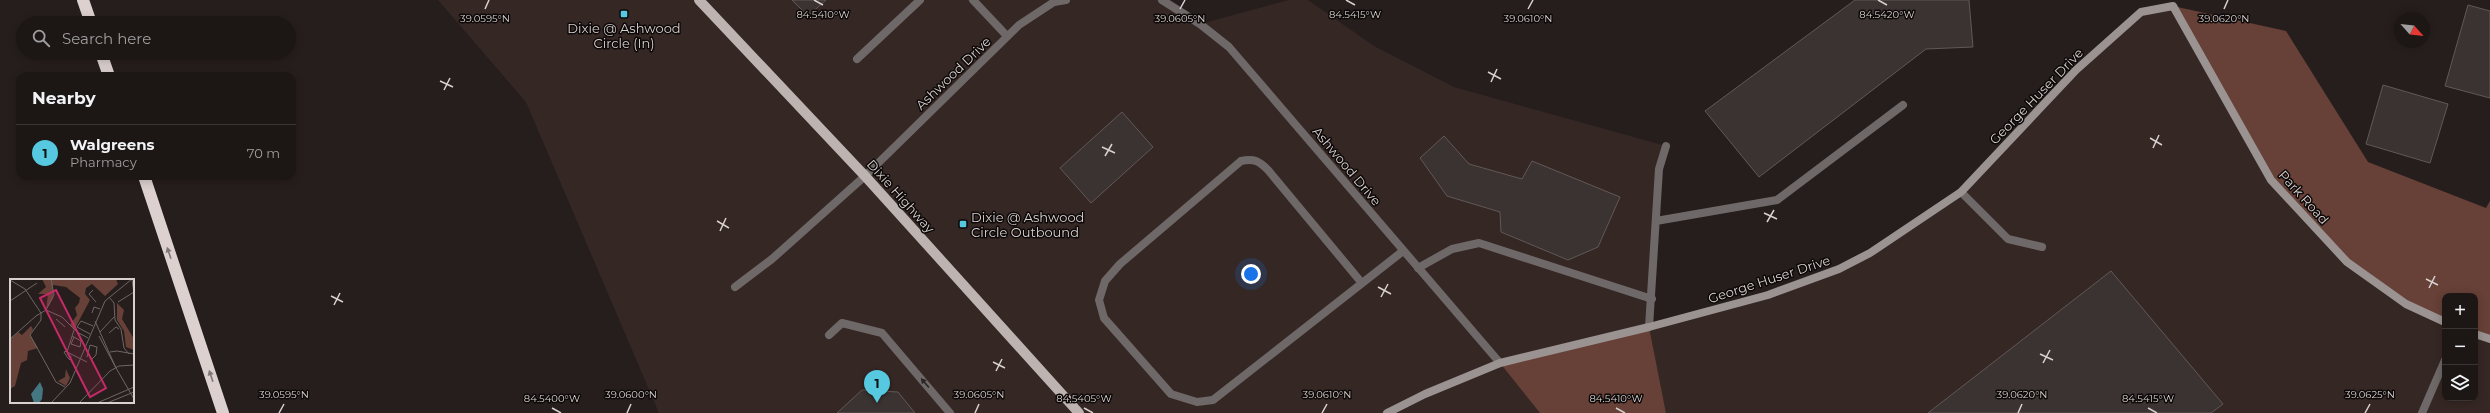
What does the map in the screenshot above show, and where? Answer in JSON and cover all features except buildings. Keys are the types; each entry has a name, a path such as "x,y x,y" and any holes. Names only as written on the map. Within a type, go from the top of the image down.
{"highway":[{"path":"83,0 89,16"},
{"path":"103,60 108,72"},
{"path":"145,180 223,413"}],"main road":[{"name":"Dixie Highway","path":"699,0 865,176 1079,413"}],"street":[{"path":"856,59 920,0"},
{"path":"973,0 1007,36"},
{"name":"Ashwood Drive","path":"735,287 772,259 865,176 1019,24 1054,2 1066,0"},
{"name":"Ashwood Drive","path":"1162,0 1200,24 1229,47 1500,363"},
{"name":"George Huser Drive","path":"1387,413 1425,394 1500,363 1649,327 1768,294 1839,269 1870,253 1961,192 2076,70 2141,12 2173,3"},
{"name":"Park Road","path":"2173,3 2271,180 2347,262 2406,304 2442,321"},
{"path":"1656,221 1777,200 1903,105"},
{"path":"1649,327 1652,299 1659,169 1666,146"},
{"path":"1361,282 1268,170 1259,161 1250,159 1241,161 1120,264 1105,281 1099,300 1104,318 1171,394 1197,402 1213,400 1361,282 1403,251"},
{"path":"1961,192 2008,239 2042,247"},
{"path":"1418,268 1452,249 1479,243 1652,299"},
{"path":"829,335 842,323 882,333 950,413"},
{"path":"2478,335 2490,339"},
{"path":"2422,413 2443,365"}],"shaded area":[{"path":"438,0 1162,0 1200,24 1289,0 1308,0 1374,46 1454,87 1666,146 1659,169 1649,327 1839,269 1961,192 2076,70 2141,12 2173,6 2442,319 2442,401 2478,401 2478,335 2490,339 2490,413 1666,413 1649,328 1501,363 1540,413 659,413 526,102"},
{"path":"2173,6 2286,31 2368,162 2486,208 2490,201 2490,339 2478,335 2478,293 2442,293 2442,321 2406,304 2347,262 2271,180"},
{"path":"1649,327 1666,413 1540,413 1500,363"}],"place":[{"name":"Dixie @ Ashwood Circle (In)","path":"624,14"},
{"name":"Dixie @ Ashwood Circle Outbound","path":"963,224"},
{"name":"Walgreens","path":"877,403"}]}
